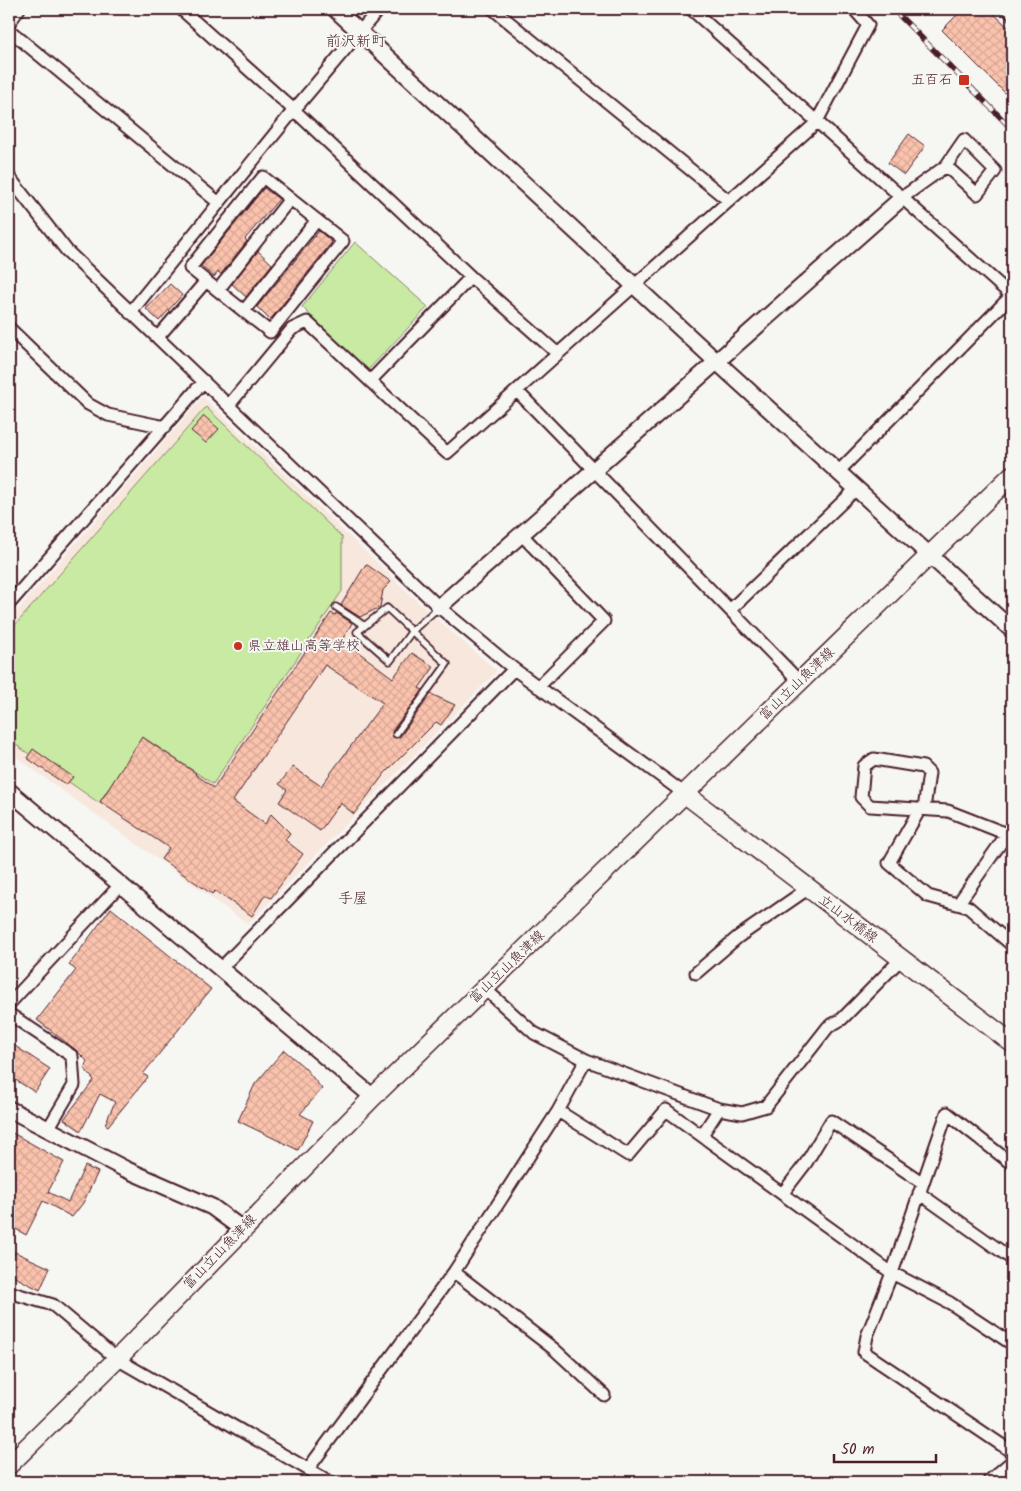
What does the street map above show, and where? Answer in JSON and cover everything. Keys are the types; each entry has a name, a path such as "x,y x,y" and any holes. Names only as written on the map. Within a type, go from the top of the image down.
{"main road":[{"name":"富山立山魚津線","path":"9,1465 117,1358 373,1097 1012,475"},
{"name":"立山水橋線","path":"685,794 1012,1043"}],"street":[{"path":"9,23 19,9"},
{"path":"182,9 294,110 471,277 557,353"},
{"path":"335,9 717,362 1012,630"},
{"path":"130,313 294,110 379,9"},
{"path":"493,9 729,201"},
{"path":"691,9 1012,296 839,471"},
{"path":"229,405 292,329 307,322 447,453 816,122 868,25 854,9"},
{"path":"9,30 219,203"},
{"path":"439,608 903,197 946,166 964,140 995,171 977,194 946,166"},
{"path":"9,177 67,251 439,608 514,669 685,794"},
{"path":"263,177 290,199 343,241 270,332 190,268 263,177"},
{"path":"218,290 290,199"},
{"path":"244,311 317,220"},
{"path":"370,381 471,277"},
{"path":"158,337 206,281"},
{"path":"9,328 88,404 108,415 165,427"},
{"path":"9,604 204,381"},
{"path":"518,391 799,681"},
{"path":"730,610 857,488"},
{"path":"521,534 604,621 538,687"},
{"path":"220,969 514,669"},
{"path":"958,904 1010,836 948,811 922,809 870,806 861,797 864,766 874,759 923,767 929,773 922,809 890,863 928,896 968,907 1012,945"},
{"path":"9,791 373,1097"},
{"path":"9,1004 121,884"},
{"path":"696,973 738,937 809,888"},
{"path":"484,988 534,1033 586,1060 719,1109 742,1113 766,1106 828,1027 842,1019 901,959"},
{"path":"9,1014 72,1056 74,1085 48,1130"},
{"path":"308,1469 454,1272 558,1111 586,1060"},
{"path":"9,1109 125,1169 212,1207 242,1229"},
{"path":"702,1135 719,1109"},
{"path":"558,1111 628,1155 666,1110 892,1273 950,1303 1012,1344"},
{"path":"1012,1164 947,1113 892,1273 867,1336 864,1352 1012,1452"},
{"path":"783,1193 806,1163 831,1121 1012,1259"},
{"path":"454,1272 554,1349 604,1395"},
{"path":"9,1292 53,1304 117,1358 330,1482"},
{"path":"991,1482 1012,1464"}],"lane":[{"path":"1004,9 1012,18"},
{"path":"336,607 365,626"},
{"path":"396,734 447,664 412,631 388,608 357,632 390,661 412,631 439,608"}],"shaded area":[{"name":"県立雄山高等学校","path":"203,397 431,614 497,671 248,924 9,752 9,620"}],"green space":[{"path":"355,242 428,307 367,371 302,307"},
{"path":"206,407 342,537 342,591 213,784 143,737 99,803 9,740 9,632"}],"building":[{"path":"963,9 989,9 1012,31 1012,100 942,30"},
{"path":"909,134 925,146 904,175 888,163"},
{"path":"264,188 279,199 245,239 247,241 221,274 218,272 214,277 201,266"},
{"path":"319,231 332,242 270,320 257,307"},
{"path":"258,251 272,264 246,297 232,284"},
{"path":"170,284 182,295 159,321 146,309"},
{"path":"204,416 219,429 206,443 191,431"},
{"path":"366,564 391,582 383,590 380,607 360,617 341,605"},
{"path":"331,613 335,615 336,613 352,623 342,640 393,678 412,653 434,667 419,688 423,690 392,731 393,737 400,737 431,694 455,705 441,725 436,722 385,773 354,814 340,803 320,831 279,802 287,790 279,784 293,767 321,786 383,703 325,665 233,801 265,824 271,814 290,833 285,840 303,854 271,898 265,895 252,916 215,891 212,894 161,859 169,848 100,802 142,737 196,773 214,788"},
{"path":"33,749 73,777 66,785 27,758"},
{"path":"111,908 211,989 143,1074 148,1077 108,1126 105,1124 115,1102 100,1094 81,1131 64,1119 94,1080 84,1068 87,1061 76,1050 37,1020 76,970 69,965"},
{"path":"9,1042 50,1069 35,1092 9,1076"},
{"path":"284,1050 305,1068 322,1089 300,1114 313,1121 298,1150 238,1121 255,1084"},
{"path":"9,1131 64,1162 48,1192 68,1202 85,1166 98,1172 83,1203 72,1217 43,1201 26,1235 9,1225"},
{"path":"15,1252 50,1268 40,1290 9,1274 9,1263"}],"railway":[{"path":"893,9 1012,129"}],"place":[{"name":"五百石","path":"964,80"},
{"name":"県立雄山高等学校","path":"238,646"}],"district":[{"name":"前沢新町","path":"356,42"},
{"name":"手屋","path":"353,899"}]}
